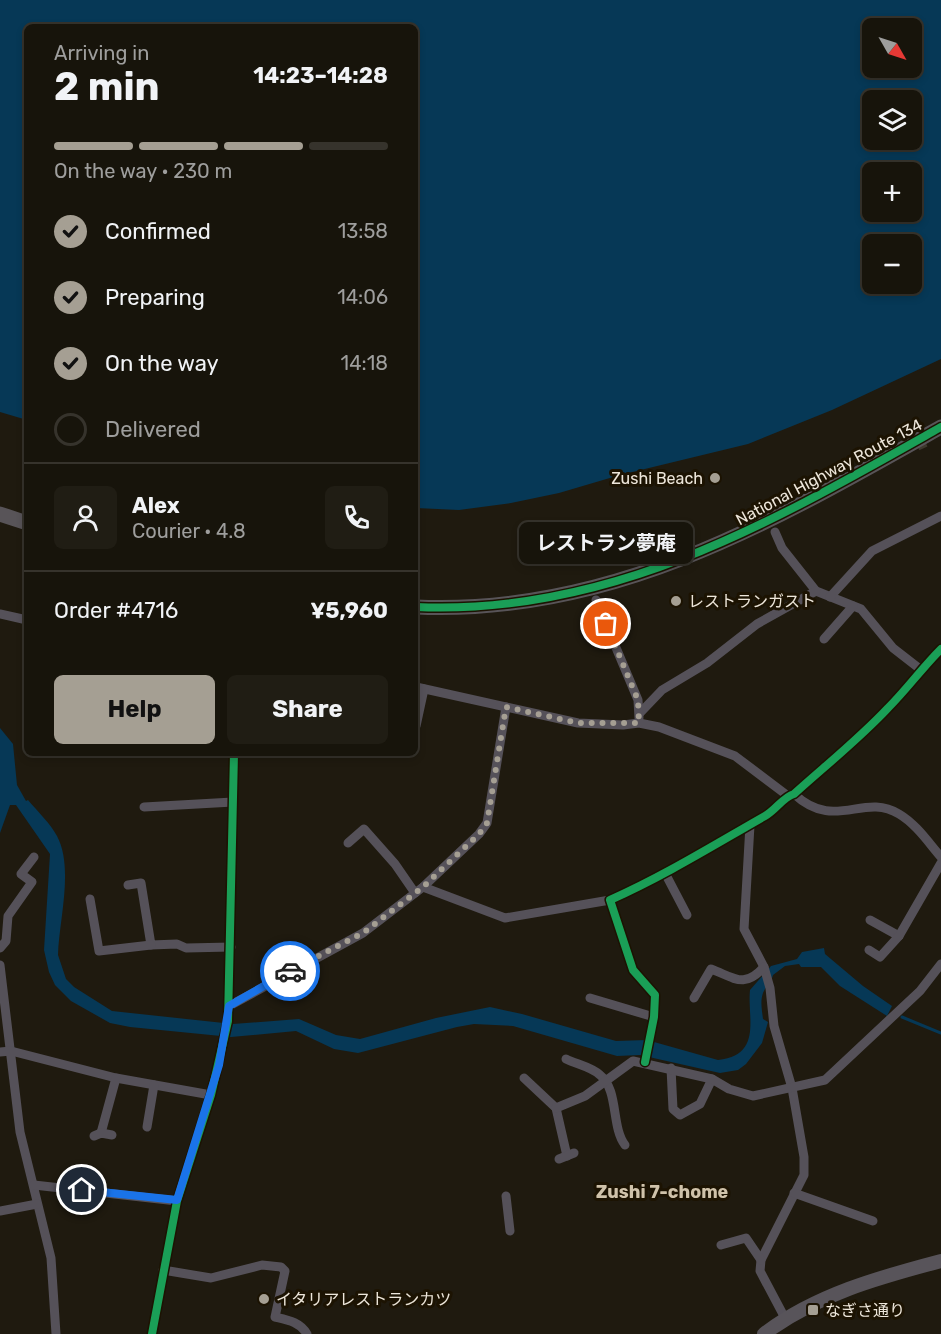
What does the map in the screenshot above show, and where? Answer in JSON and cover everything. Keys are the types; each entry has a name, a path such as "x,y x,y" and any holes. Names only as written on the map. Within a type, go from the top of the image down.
{"highway":[{"name":"National Highway Route 134","path":"418,607 514,602 555,596 640,574 758,528 941,427"},
{"path":"0,514 24,522"}],"main road":[{"path":"764,1334 786,1320 855,1286 941,1261"}],"street":[{"path":"830,597 872,551 941,516"},
{"path":"774,532 782,548 816,591 861,609 893,648 920,669"},
{"path":"639,718 662,690 707,663 757,624 816,591"},
{"path":"596,600 638,700 639,718"},
{"path":"824,639 853,606"},
{"path":"0,614 24,619"},
{"path":"348,843 364,829 419,890 505,918 610,900 665,873 775,811 886,710 911,683 920,669 941,649"},
{"path":"418,707 420,688 578,723 639,718 721,749 746,762 791,795 819,811 886,808 898,813 912,824 941,857"},
{"path":"229,1006 363,933 419,890 479,834 487,823 506,707"},
{"path":"152,1334 177,1200 211,1095 228,1021 234,756"},
{"path":"144,807 233,802"},
{"path":"750,825 744,929 770,988 774,1026 792,1088 804,1156 804,1175 761,1260 760,1271 786,1320"},
{"path":"0,948 6,941 8,916 14,904 32,882 21,874 34,857"},
{"path":"869,950 880,957 899,936 941,863"},
{"path":"665,873 687,915"},
{"path":"128,885 141,884 150,945"},
{"path":"90,899 99,951 177,944 186,948 231,947"},
{"path":"610,900 633,970 655,995 654,1017 645,1060"},
{"path":"870,920 899,936"},
{"path":"556,1108 585,1096 633,1061 645,1060 712,1079 729,1089 753,1096 830,1077 920,991 941,964"},
{"path":"0,965 20,1132 51,1258 56,1334"},
{"path":"694,998 711,969 744,981 753,979 764,970"},
{"path":"590,998 654,1017"},
{"path":"0,1052 10,1051 116,1078 211,1095"},
{"path":"566,1059 600,1074 605,1080 615,1108 619,1137 625,1145"},
{"path":"671,1068 673,1109 680,1115 700,1104 712,1079"},
{"path":"112,1135 98,1134 116,1078"},
{"path":"524,1078 556,1108 567,1156"},
{"path":"147,1127 154,1085"},
{"path":"34,1185 177,1200"},
{"path":"795,1193 873,1221"},
{"path":"506,1196 510,1231"},
{"path":"0,1211 37,1204"},
{"path":"721,1245 746,1238 761,1260"},
{"path":"163,1270 212,1278 261,1265 281,1267 285,1271 275,1317 293,1321 307,1334"}],"water":[{"path":"0,0 941,0 941,359 832,410 748,444 620,475 559,493 511,503 459,510 418,508 418,24 24,24 24,419 0,412"},
{"path":"0,728 13,744 17,785 26,801 28,800 51,827 62,849 65,878 58,955 66,979 74,987 112,1011 233,1024 299,1019 336,1035 360,1039 436,1018 490,1007 616,1041 647,1040 718,1060 732,1057 742,1051 747,1043 750,1033 750,990 771,966 797,959 802,952 824,948 825,954 863,986 892,1006 887,1016 840,986 821,967 801,967 799,964 785,966 773,975 763,993 761,1003 763,1019 768,1022 762,1043 746,1064 738,1070 720,1073 640,1055 617,1056 513,1026 474,1024 358,1053 334,1049 296,1031 231,1037 110,1023 71,1001 55,985 49,972 44,950 50,854 16,805 10,805 0,833"}],"waterway":[{"path":"902,1017 941,1033"}],"tunnel":[{"path":"914,428 925,452"}],"cycle path":[{"path":"418,607 488,606 558,596 625,579 690,555 754,527 817,496 941,427"},
{"path":"645,1062 654,1017 655,995 633,970 610,900 669,871 769,813 865,731 941,649"},
{"path":"152,1334 177,1201 211,1095 228,1021 234,756"}],"way so far":[{"path":"290,971 363,933 423,887 479,834 487,823 506,707 578,723 623,725 639,723 638,700 606,624"}],"place":[{"name":"Zushi Beach","path":"715,478"},
{"name":"レストランガスト","path":"676,601"},
{"name":"レストラン夢庵","path":"606,624"},
{"name":"イタリアレストランカツ","path":"264,1299"},
{"name":"なぎさ通り","path":"813,1310"}],"district":[{"name":"Zushi 7-chome","path":"662,1192"}],"route":[{"path":"82,1190 177,1200 211,1095 227,1029 229,1006 290,971"}]}
